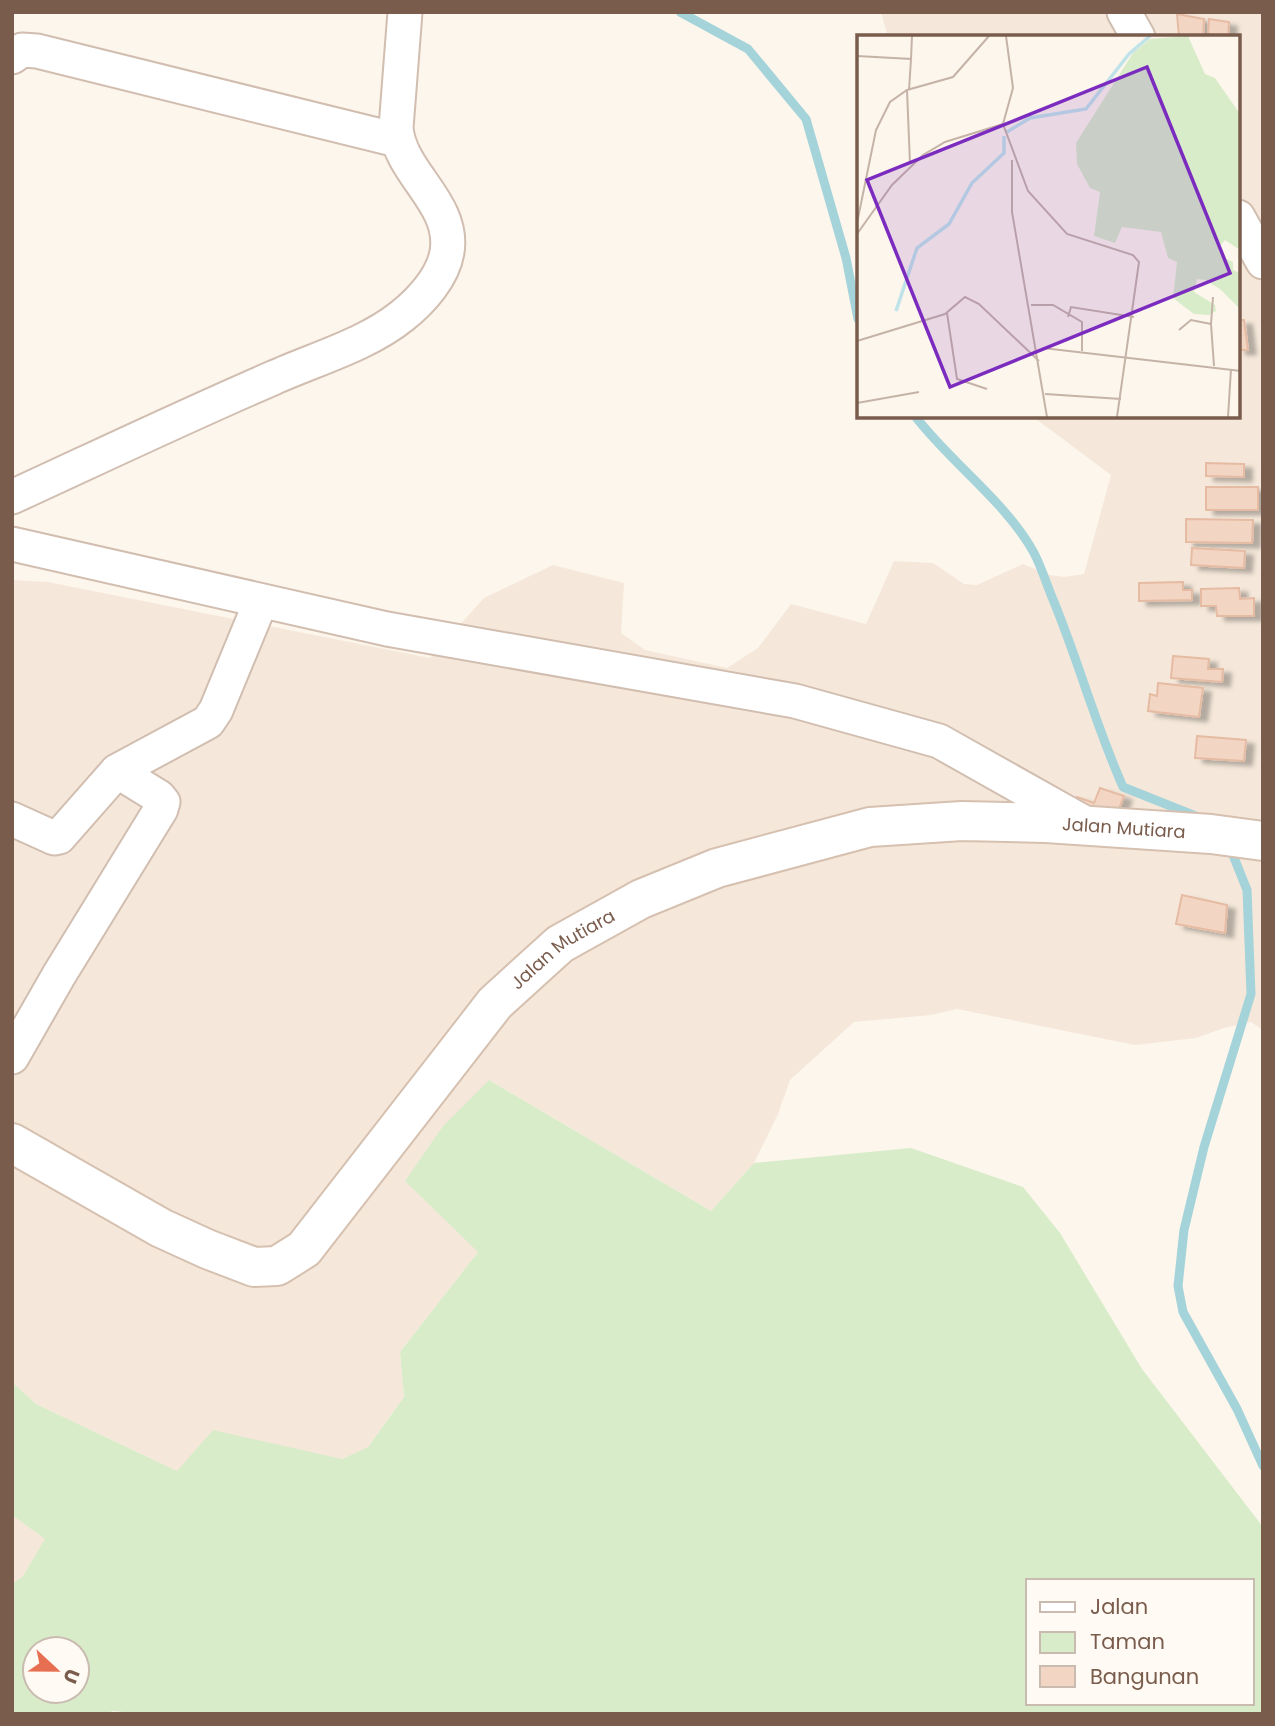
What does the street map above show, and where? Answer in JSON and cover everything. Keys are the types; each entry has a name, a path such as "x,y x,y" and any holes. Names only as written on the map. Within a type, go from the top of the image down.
{"street":[{"path":"12,497 274,377 340,351 400,318 418,302 442,268 447,254 448,238 438,204 397,141 405,12"},
{"path":"1124,12 1137,35"},
{"path":"12,57 22,50 37,51 397,141"},
{"path":"1240,221 1263,262"},
{"path":"12,544 387,629 794,701 939,741 1090,826"},
{"path":"12,819 54,838 59,836 117,771 210,720 261,601"},
{"path":"12,1057 59,975 162,809 163,802 159,797 117,771"},
{"name":"Jalan Mutiara","path":"12,1143 161,1228 207,1250 254,1268 277,1266 304,1249 495,1003 560,944 641,899 717,868 870,827 962,821 1211,834 1263,841"}],"shaded area":[{"path":"881,12 1263,12 1263,1030 1251,1022 1196,1038 1135,1045 957,1009 931,1015 854,1022 790,1080 778,1114 754,1163 711,1211 489,1080 478,1252 400,1352 404,1397 368,1447 342,1459 289,1449 177,1471 36,1404 12,1382 12,580 48,582 430,658 484,598 553,565 624,583 621,633 645,650 727,668 758,648 791,604 866,624 894,561 933,563 964,584 977,585 1023,564 1050,575 1064,577 1084,574 1111,475 1036,418 1240,418 1240,35 887,35"},
{"path":"12,1515 46,1539 23,1576 12,1584"}],"green space":[{"path":"489,1080 711,1211 754,1163 911,1148 1023,1187 1060,1233 1142,1369 1263,1527 1263,1714 148,1714 112,1711 109,1714 12,1714 12,1584 23,1576 45,1539 12,1515 12,1382 36,1404 177,1471 213,1430 342,1459 368,1447 404,1397 400,1352 478,1252 405,1181 443,1126"}],"building":[{"path":"1177,14 1204,19 1203,35 1179,35"},
{"path":"1209,19 1229,22 1228,35 1208,35"},
{"path":"1240,320 1244,320 1248,350 1240,350"},
{"path":"1206,463 1244,464 1244,477 1206,476"},
{"path":"1206,487 1258,487 1258,510 1206,510"},
{"path":"1186,519 1253,520 1252,543 1186,542"},
{"path":"1192,548 1245,551 1244,568 1191,565"},
{"path":"1183,582 1183,590 1192,590 1192,600 1139,601 1139,583"},
{"path":"1239,588 1240,599 1254,598 1254,616 1217,616 1216,606 1201,606 1201,589"},
{"path":"1173,656 1209,659 1208,669 1223,669 1222,682 1171,678"},
{"path":"1158,683 1203,688 1199,717 1148,711 1150,694 1157,696"},
{"path":"1197,736 1246,740 1244,761 1195,758"},
{"path":"1100,788 1124,796 1113,824 1072,809 1077,797 1094,803"},
{"path":"1182,895 1227,905 1225,933 1176,924"}],"waterway":[{"path":"680,12 748,49 806,119 846,258 857,314"},
{"path":"917,418 1009,517 1034,553 1123,787 1198,817"},
{"path":"1229,845 1247,890 1251,994 1204,1147 1184,1230 1178,1286 1183,1312 1237,1409 1263,1466"}]}
